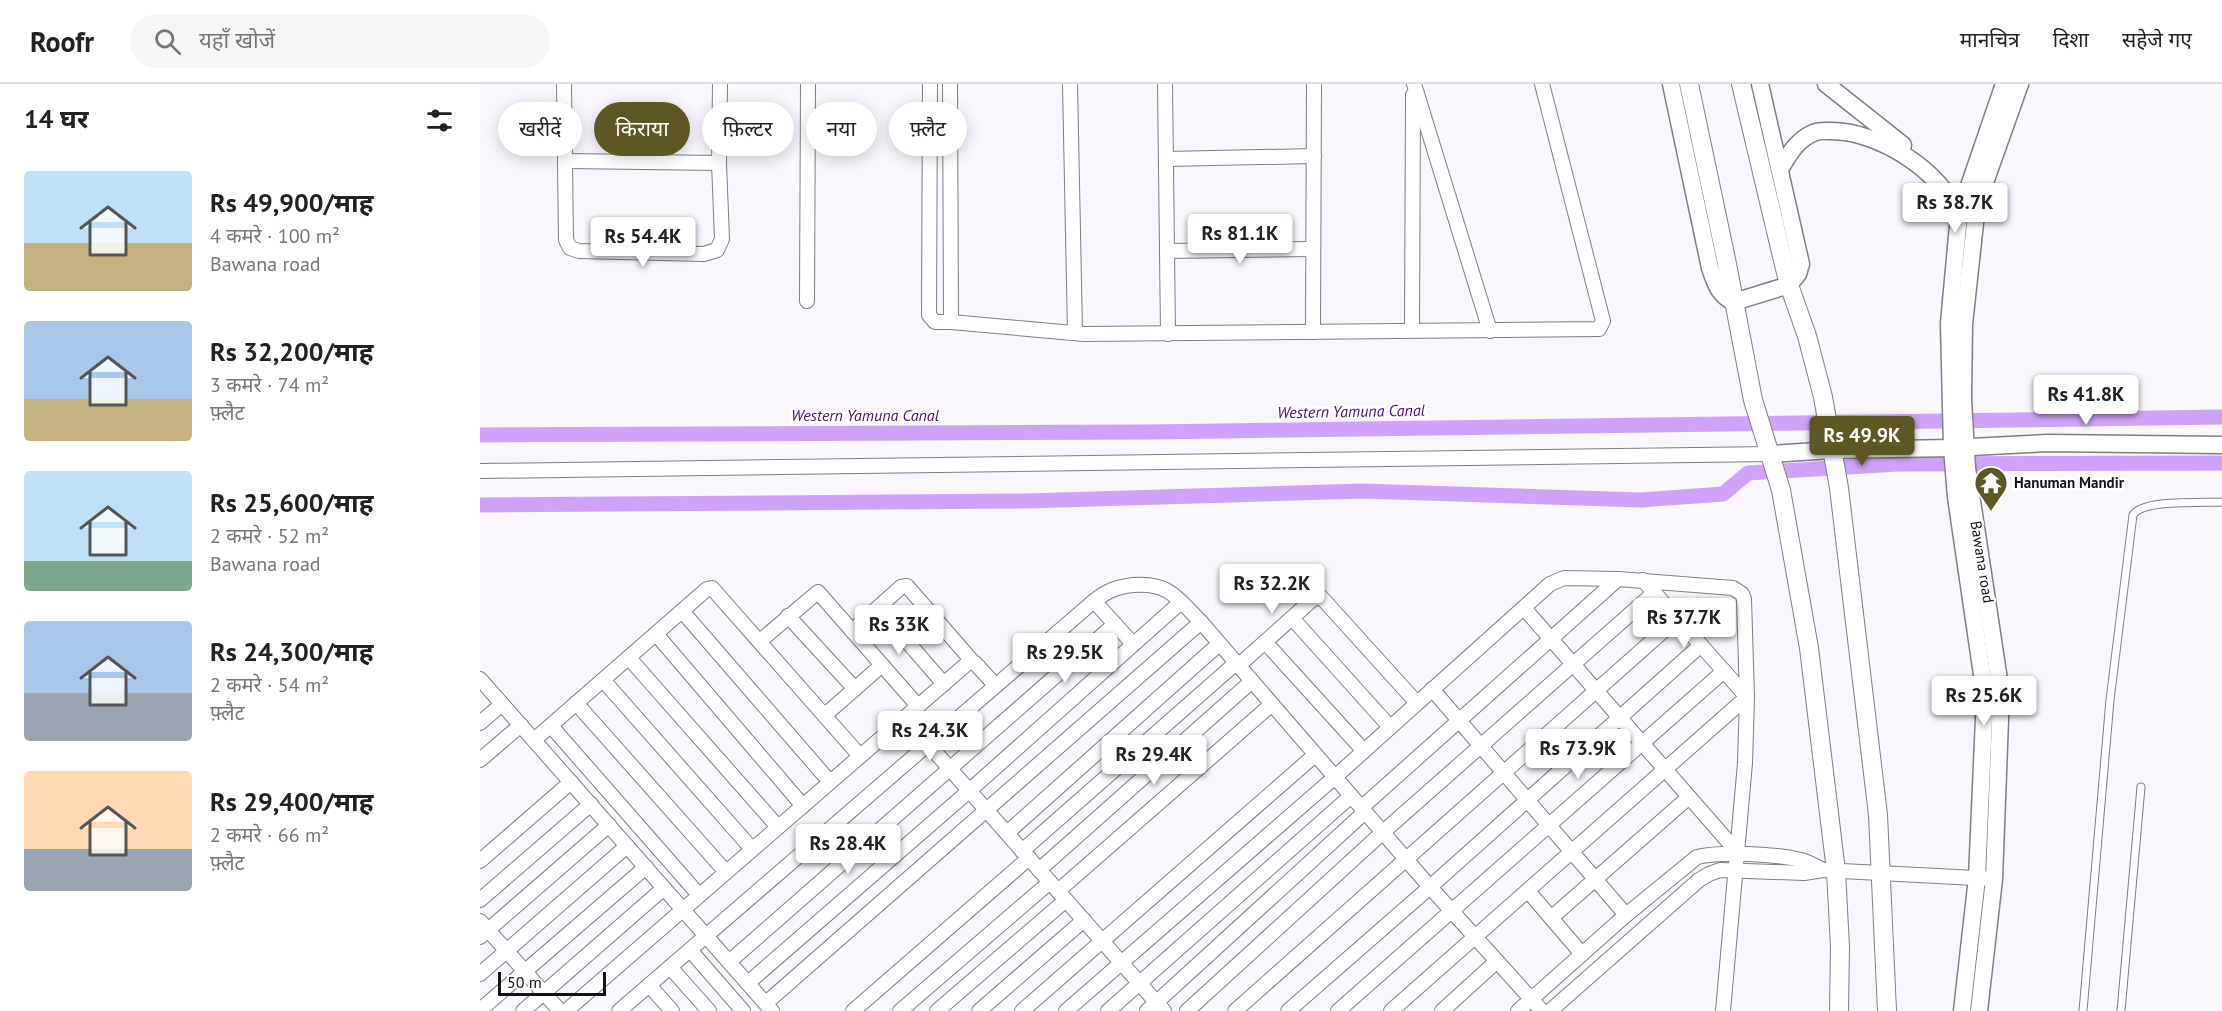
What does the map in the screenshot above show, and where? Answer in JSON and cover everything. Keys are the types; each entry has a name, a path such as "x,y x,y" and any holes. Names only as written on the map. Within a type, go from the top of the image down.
{"main road":[{"path":"1689,84 1753,400 1781,490 1809,648 1830,870 1840,947 1839,1011"},
{"path":"1741,84 1789,285 1807,336 1823,397 1839,488 1877,803 1887,1011"}],"street":[{"path":"564,84 566,240 570,248 579,251 704,254 717,250 722,239 719,163 720,84"},
{"path":"807,301 808,84"},
{"path":"930,84 929,315 935,321 1075,333 1593,331 1602,326 1603,321 1542,84"},
{"path":"950,84 951,322"},
{"path":"1071,84 1075,333"},
{"path":"1165,84 1168,334"},
{"path":"1313,332 1314,84"},
{"path":"1412,330 1413,84"},
{"path":"1413,84 1490,331"},
{"path":"1671,84 1710,268 1721,293 1726,299 1734,302 1789,285 1798,274 1801,264 1760,84"},
{"path":"1826,84 1971,200"},
{"name":"Bawana road","path":"1957,399 1974,218 1971,200 2004,84"},
{"name":"Bawana road","path":"1962,1011 1977,878 1985,695 1984,676 1962,542 1957,399 1949,323 1959,215 1971,200 2020,84"},
{"path":"1780,169 1795,144 1816,132 1846,131 1881,142 1917,164 1946,193 1959,215"},
{"path":"1166,159 1314,156"},
{"path":"566,161 719,163"},
{"path":"1167,250 1313,249"},
{"path":"480,471 1771,455 1958,445 2048,443 2222,445"},
{"name":"Bawana road","path":"1958,445 1981,550 2001,693 1994,879 1979,1011"},
{"path":"1066,1011 1335,777 1557,579 1643,580 1733,588 1742,594 1744,599 1748,698 1739,854 1723,1011"},
{"path":"928,744 1122,963 1156,1008 1459,720 1618,579"},
{"path":"1643,580 1748,698"},
{"path":"626,1009 649,985 1094,601 1113,588 1150,584 1166,590 1201,622 1406,860 1542,1011"},
{"path":"852,631 901,587 909,587 995,685"},
{"path":"534,740 707,589 712,588 861,756"},
{"path":"760,641 818,592 918,706"},
{"path":"1187,1011 1383,832 1655,592"},
{"path":"853,1011 1237,664 1313,599 1321,597 1324,599 1417,703"},
{"path":"1094,601 1133,644"},
{"path":"748,983 969,791 1181,602"},
{"path":"878,608 944,684"},
{"path":"1524,608 1739,854"},
{"path":"682,611 830,782"},
{"path":"789,616 855,689"},
{"path":"1292,618 1390,728"},
{"path":"1234,1011 1678,618"},
{"path":"481,683 521,725 769,1007 987,810 1201,622"},
{"path":"729,962 1115,624"},
{"path":"656,634 803,806"},
{"path":"1265,642 1364,750"},
{"path":"1007,833 1219,644"},
{"path":"1288,1011 1701,645"},
{"path":"629,658 778,827"},
{"path":"566,1011 969,662 973,662"},
{"path":"825,715 882,665"},
{"path":"1338,1011 1724,671"},
{"path":"603,680 752,849"},
{"path":"1040,870 1252,681"},
{"path":"1432,689 1626,915"},
{"path":"1391,1011 1748,698"},
{"path":"576,703 726,872"},
{"path":"480,723 502,704"},
{"path":"937,1011 1058,891 1272,704"},
{"path":"480,760 521,725"},
{"path":"551,726 699,895"},
{"path":"1022,1011 1315,754"},
{"path":"480,861 571,782"},
{"path":"1108,1011 1351,796"},
{"path":"1551,918 1689,797"},
{"path":"480,900 591,804"},
{"path":"560,1011 507,951 483,929 609,825"},
{"path":"480,974 627,846"},
{"path":"1518,1011 1626,915 1696,857 1739,854 1802,860 1830,870"},
{"path":"480,1010 646,867"},
{"path":"1550,1011 1699,880 1720,870 1804,873 1830,870 1994,879"},
{"path":"523,1011 664,888"},
{"path":"900,1011 1058,891"},
{"path":"1528,891 1582,954"},
{"path":"979,1011 1083,920"},
{"path":"690,950 743,1011"},
{"path":"1442,1011 1496,962"},
{"path":"670,967 709,1011"},
{"path":"649,985 672,1011"}],"lane":[{"path":"2083,1011 2110,700 2133,515 2140,508 2158,504 2222,502"},
{"path":"2121,1011 2141,787"}],"waterway":[{"name":"Western Yamuna Canal","path":"480,435 1149,432 2222,417"},
{"path":"480,505 1025,501 1362,491 1641,500 1723,494 1748,473 1898,464 2222,463"}],"place":[{"name":"Hanuman Mandir","path":"1991,512"}]}
